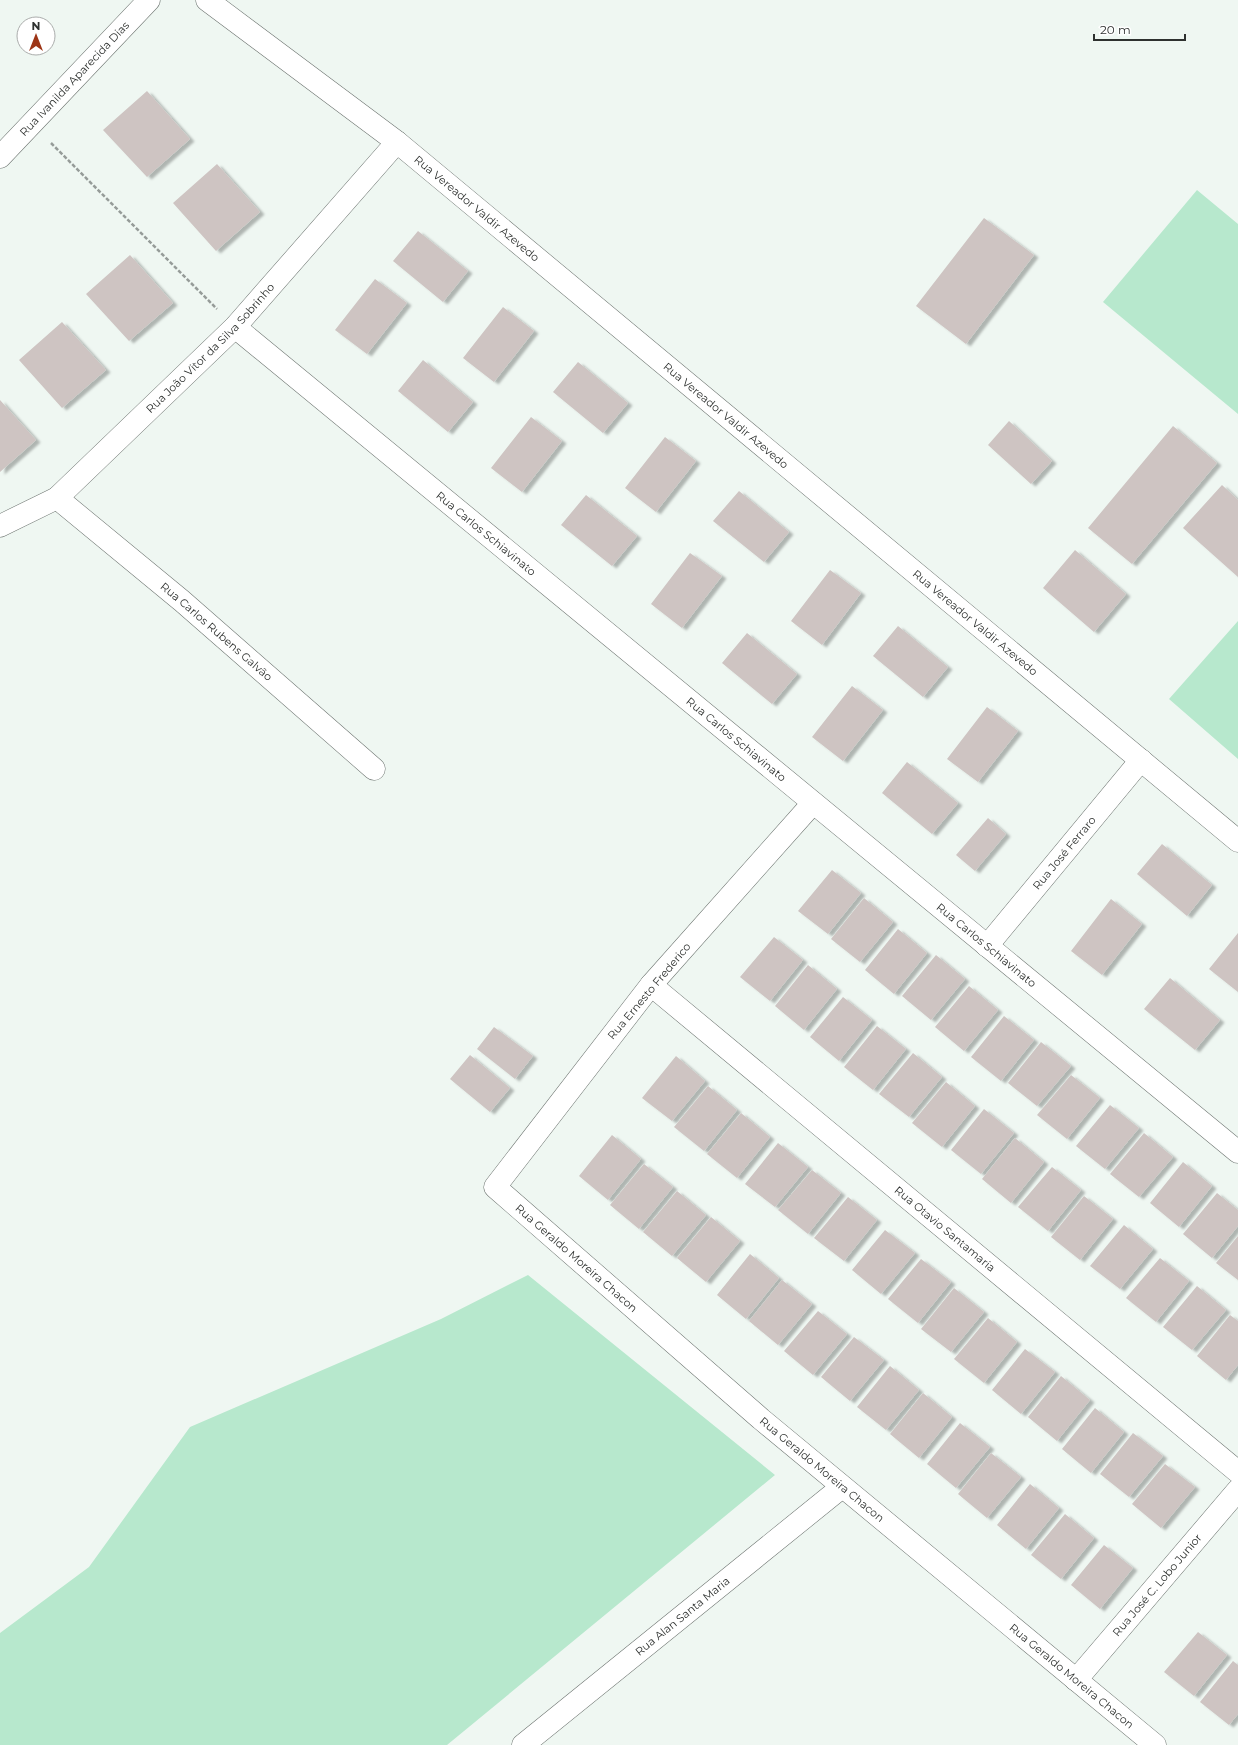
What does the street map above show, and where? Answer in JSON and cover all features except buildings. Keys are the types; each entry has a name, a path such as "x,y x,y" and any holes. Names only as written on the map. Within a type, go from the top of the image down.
{"street":[{"name":"Rua Ivanilda Aparecida Dias","path":"0,157 149,0"},
{"name":"Rua Vereador Valdir Azevedo","path":"206,0 397,142 1238,841"},
{"name":"Rua João Vitor da Silva Sobrinho","path":"0,526 57,498 235,327 397,142"},
{"name":"Rua Carlos Schiavinato","path":"235,327 1238,1152"},
{"name":"Rua Carlos Rubens Galvão","path":"57,498 182,600 374,769"},
{"name":"Rua José Ferraro","path":"987,946 1141,760"},
{"name":"Rua Ernesto Frederico","path":"495,1187 651,986 813,803"},
{"name":"Rua Otavio Santamaria","path":"651,986 1238,1472"},
{"name":"Rua Geraldo Moreira Chacon","path":"495,1187 761,1419 1155,1745"},
{"name":"Rua Alan Santa Maria","path":"523,1745 842,1487"},
{"name":"Rua José C. Lobo Junior","path":"1076,1680 1238,1490"}],"path":[{"path":"32,124 235,327"}],"green space":[{"path":"1197,190 1238,224 1238,414 1103,302"},
{"path":"1238,621 1238,759 1169,699"},
{"path":"528,1275 775,1475 447,1745 0,1745 0,1633 89,1567 190,1427 441,1319"}]}
